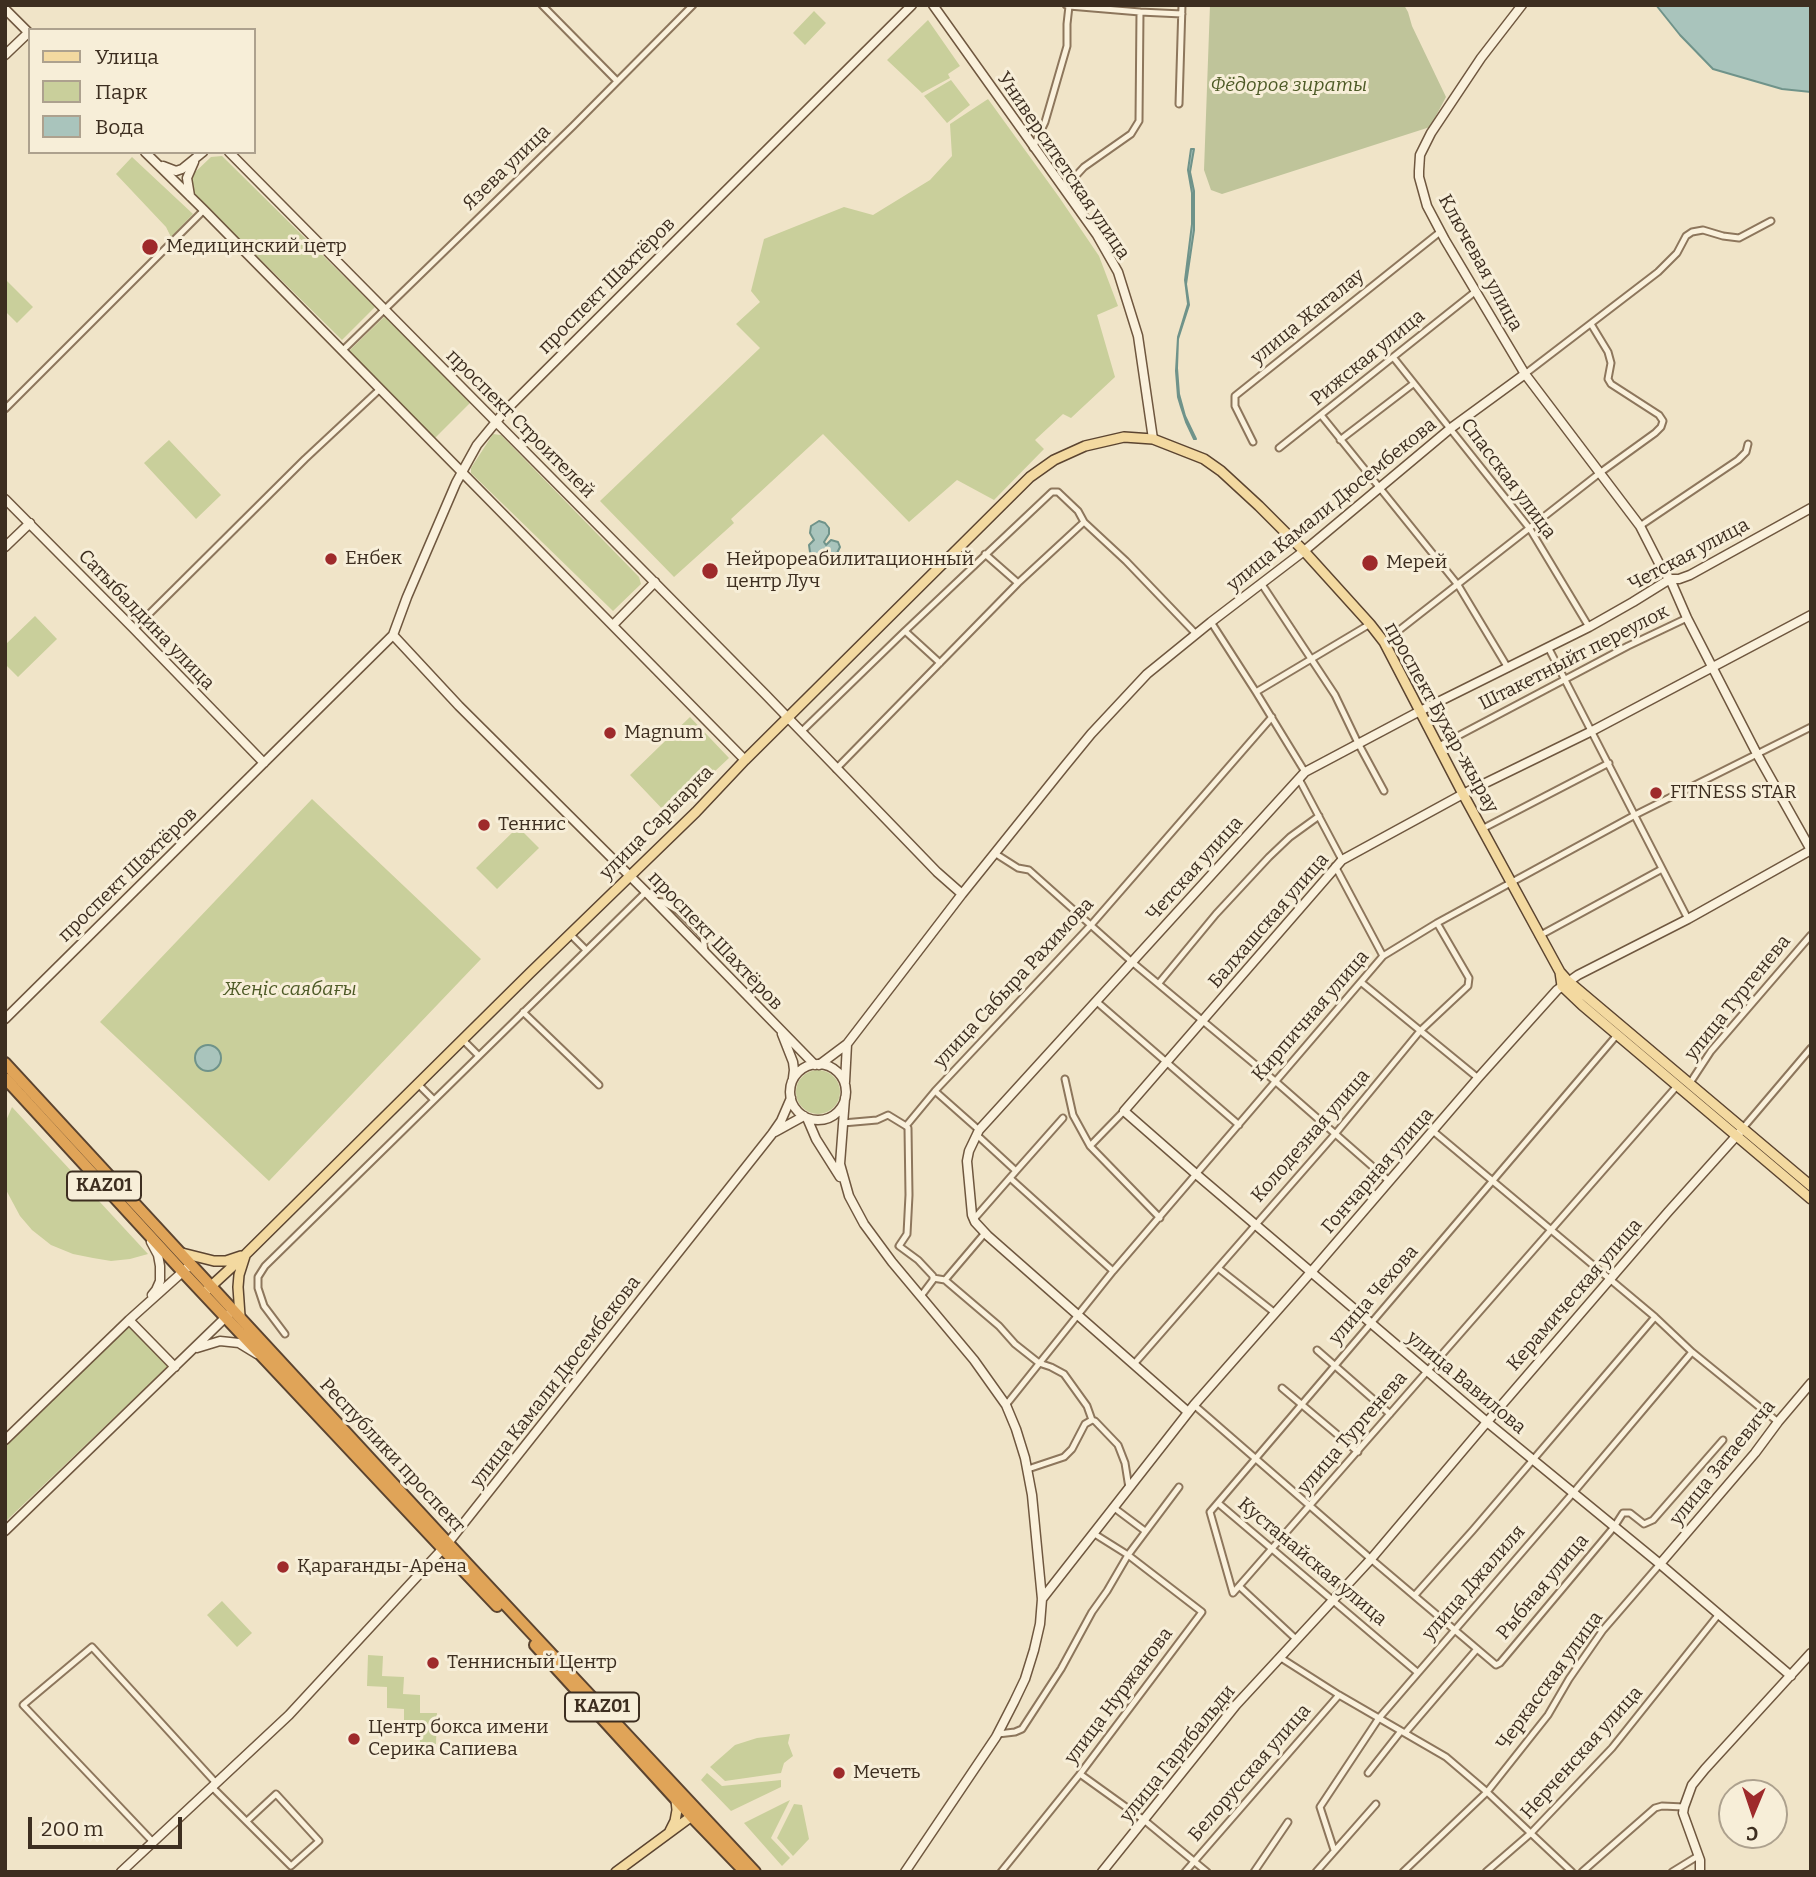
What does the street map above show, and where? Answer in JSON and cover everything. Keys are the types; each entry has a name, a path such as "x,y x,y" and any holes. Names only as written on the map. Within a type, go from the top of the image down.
{"highway":[{"name":"Республики проспект","path":"5,1063 182,1253 188,1268"},
{"name":"Республики проспект","path":"7,1081 140,1225 188,1268 233,1314 676,1800 755,1872"},
{"name":"Республики проспект","path":"233,1314 266,1360 591,1694 745,1872"}],"main road":[{"name":"улица Сарыарка","path":"208,1289 696,813 745,760 1030,477 1054,460 1085,446 1124,437 1153,439"},
{"name":"проспект Бухар-жырау","path":"1153,439 1204,459 1221,471 1304,551 1384,642 1565,984"},
{"path":"1565,984 1617,1035 1677,1086 1811,1186"},
{"path":"1565,984 1690,1083 1811,1199"},
{"path":"182,1253 214,1261 226,1261 246,1254"},
{"path":"233,1314 239,1275 246,1254"},
{"path":"669,1833 675,1821 676,1800"},
{"path":"616,1872 669,1833 696,1817"}],"street":[{"path":"542,5 617,81"},
{"name":"Язева улица","path":"342,351 693,5"},
{"name":"проспект Шахтёров","path":"5,1019 393,635 437,526 462,473 477,445 495,422 912,5"},
{"name":"Университетская улица","path":"933,5 1097,235 1118,272 1138,336 1153,439"},
{"path":"1179,104 1182,5"},
{"name":"Ключевая улица","path":"1522,5 1481,58 1431,133 1420,155 1419,177 1427,206 1525,374 1640,526 1663,571 1670,579 1686,618 1757,754 1811,850"},
{"path":"1033,148 1045,122 1067,46 1068,6 1182,14"},
{"path":"5,9 28,32"},
{"path":"1062,187 1084,167 1131,134 1139,121 1140,12"},
{"path":"5,55 28,34"},
{"path":"147,154 745,760"},
{"path":"157,164 176,171 183,169 201,154"},
{"name":"проспект Строителей","path":"231,154 788,717"},
{"path":"191,197 187,178 195,159"},
{"path":"5,409 204,210"},
{"name":"улица Камали Дюсембекова","path":"817,1065 846,1044 962,894 1099,725 1147,674 1304,551 1451,429 1658,272 1677,253 1686,236 1703,230 1739,238 1771,221"},
{"name":"улица Жагалау","path":"1253,442 1235,406 1235,396 1440,232"},
{"name":"Рижская улица","path":"1279,448 1476,291"},
{"path":"1384,642 1661,427 1663,421 1653,410 1611,384 1608,379 1611,363 1608,352 1591,324"},
{"name":"Спасская улица","path":"1393,357 1530,529 1589,626"},
{"path":"1340,440 1413,384"},
{"path":"134,629 305,459 380,389"},
{"path":"1321,415 1458,585 1508,668"},
{"path":"1640,526 1738,460 1746,452 1748,444"},
{"path":"802,731 1052,492 1058,492 1078,511 1084,522 1126,561 1196,634"},
{"name":"Сатыбалдина улица","path":"5,499 264,763"},
{"name":"Четская улица","path":"974,1219 967,1161 978,1133 1302,775 1357,743 1633,603 1670,579 1690,575 1811,508"},
{"path":"836,769 1018,583 1084,522"},
{"path":"5,547 30,523"},
{"path":"985,554 1018,583"},
{"path":"613,625 655,582"},
{"path":"1261,583 1335,695 1357,743 1384,791"},
{"name":"Балхашская улица","path":"1090,1146 1125,1111 1339,863 1463,794 1592,731 1811,615"},
{"name":"Штакетныйт переулок","path":"1439,746 1686,618"},
{"path":"1211,622 1272,717 1302,775 1339,863 1383,956"},
{"path":"1256,692 1370,624"},
{"path":"905,631 940,663"},
{"name":"проспект Шахтёров","path":"393,635 459,706 817,1065"},
{"path":"1548,647 1688,919"},
{"path":"788,717 937,872 962,894"},
{"name":"улица Сабыра Рахимова","path":"906,1126 935,1091 1091,925 1272,717"},
{"name":"Кирпичная улица","path":"1006,1405 1113,1271 1383,956 1437,923 1635,815 1811,727"},
{"path":"245,744 252,760 247,779"},
{"path":"1482,829 1609,764"},
{"path":"1159,983 1269,856 1319,816"},
{"name":"Гончарная улица","path":"1042,1599 1191,1408 1478,1078 1565,984 1811,850"},
{"path":"996,853 1018,868 1029,870 1132,962 1336,1133 1389,1181"},
{"path":"1539,936 1662,869"},
{"path":"285,1334 264,1306 258,1288 258,1277 265,1266 646,892"},
{"name":"Колодезная улица","path":"1134,1364 1336,1133 1420,1031 1468,986 1469,978 1437,923"},
{"path":"570,934 586,950"},
{"name":"улица Тургенева","path":"1690,1083 1711,1051 1811,934"},
{"path":"1362,983 1478,1078"},
{"path":"1097,1002 1239,1125"},
{"path":"523,1012 599,1085"},
{"path":"779,1028 793,1062 793,1105 805,1117 844,1182"},
{"name":"улица Чехова","path":"1218,1503 1617,1035"},
{"path":"463,1040 479,1056"},
{"path":"846,1044 840,1164 844,1182 864,1224 892,1262 974,1360 1006,1405 1028,1469 1042,1599 1040,1624 1025,1679 998,1734 905,1872"},
{"name":"Керамическая улица","path":"1281,1658 1371,1559 1811,1048"},
{"path":"772,1134 805,1117 818,1120 833,1116 843,1105 845,1093 842,1079 829,1067 817,1065 800,1071 791,1084"},
{"path":"1065,1079 1073,1115 1090,1146 1160,1218"},
{"path":"418,1084 433,1100"},
{"name":"улица Тургенева","path":"1218,1503 1210,1511 1233,1593 1677,1086"},
{"path":"935,1091 1016,1171"},
{"path":"772,1134 791,1098"},
{"name":"улица Вавилова","path":"1125,1111 1487,1422 1791,1676"},
{"path":"843,1123 877,1120 888,1115 908,1128 907,1234 899,1246 918,1260 933,1278 945,1280 1039,1363 1064,1374 1087,1406 1092,1420 1118,1445 1125,1463 1129,1488"},
{"path":"1063,1118 974,1219 985,1233 1134,1364 1255,1459 1477,1649 1368,1773"},
{"path":"1433,1131 1778,1422"},
{"name":"улица Камали Дюсембекова","path":"121,1872 299,1705 445,1546 772,1134"},
{"path":"1010,1178 1113,1271"},
{"path":"132,1317 155,1292 160,1281 159,1255 140,1225"},
{"path":"945,1280 985,1233"},
{"path":"5,1440 132,1317 188,1268"},
{"path":"1218,1268 1275,1313"},
{"path":"920,1296 933,1278"},
{"path":"5,1531 191,1351 233,1314"},
{"path":"132,1317 175,1367"},
{"path":"1415,1595 1655,1317"},
{"path":"191,1351 220,1341 239,1343 266,1360"},
{"path":"1317,1350 1390,1414"},
{"name":"улица Джалиля","path":"1334,1850 1320,1807 1378,1718 1692,1352"},
{"name":"улица Затаевича","path":"1660,1564 1755,1453 1811,1382"},
{"path":"1282,1388 1358,1452"},
{"path":"1028,1469 1064,1457 1072,1449 1085,1424 1092,1420"},
{"path":"1615,1527 1623,1513 1627,1512 1644,1524 1653,1520 1723,1440"},
{"path":"998,1734 1022,1729 1128,1555 1179,1488"},
{"name":"Кустанайская улица","path":"1218,1503 1417,1672"},
{"path":"1113,1507 1146,1531"},
{"name":"Рыбная улица","path":"1477,1649 1494,1664 1500,1663 1615,1527"},
{"name":"улица Нуржанова","path":"1001,1872 1080,1774 1202,1612 1128,1555 1093,1533"},
{"name":"Черкасская улица","path":"1403,1872 1487,1792 1548,1715 1603,1630 1660,1564"},
{"path":"1240,1586 1297,1640"},
{"name":"Нерченская улица","path":"1486,1872 1531,1833 1612,1748 1719,1614"},
{"path":"153,1842 23,1705 92,1647 214,1785 247,1821 291,1866 319,1841 276,1794 247,1821"},
{"path":"1700,1872 1698,1856 1683,1813 1692,1785 1811,1653"},
{"path":"1281,1658 1339,1696 1446,1757 1572,1872"},
{"name":"улица Гарибальди","path":"1102,1872 1236,1705 1281,1658"},
{"name":"Белорусская улица","path":"1185,1872 1339,1696"},
{"path":"1080,1774 1144,1820 1207,1872"},
{"path":"1316,1872 1376,1804"},
{"path":"1582,1872 1655,1808 1684,1807"},
{"path":"1254,1872 1288,1822"},
{"path":"1672,1872 1698,1856"}],"green space":[{"name":"Фёдоров зираты","path":"1210,5 1404,5 1446,97 1430,127 1222,194 1211,190 1204,170"},
{"path":"814,11 826,23 805,45 793,33"},
{"path":"928,20 960,66 948,74 950,78 922,93 887,60"},
{"path":"951,80 970,105 947,123 924,96"},
{"path":"988,99 1099,256 1118,306 1097,315 1115,377 1071,418 1063,414 1035,440 1044,449 994,500 957,480 909,522 823,434 731,519 734,523 674,577 600,501 760,348 736,324 760,302 751,291 764,239 844,207 873,215 930,180 952,156 950,124"},
{"path":"222,156 375,307 342,340 194,194 190,185 191,176 211,157"},
{"path":"132,157 193,214 171,237 166,227 116,174"},
{"path":"5,279 33,307 17,323 5,311"},
{"path":"385,316 470,403 434,439 348,352"},
{"path":"493,434 501,435 639,577 641,584 613,611 471,473 471,468"},
{"path":"169,440 221,495 196,519 144,463"},
{"path":"35,616 57,639 18,677 5,664 5,645"},
{"path":"690,717 729,758 668,815 630,775"},
{"name":"Жеңіс саябағы","path":"312,799 481,959 269,1181 100,1022"},
{"path":"518,827 539,848 497,889 476,868"},
{"path":"818,1070 833,1077 840,1092 833,1107 818,1114 803,1107 796,1092 803,1077"},
{"path":"12,1107 148,1254 111,1261 73,1254 51,1245 32,1230 20,1216 5,1188 5,1123"},
{"path":"131,1323 169,1365 5,1522 5,1445"},
{"path":"222,1601 252,1633 237,1647 207,1615"},
{"path":"368,1655 383,1656 382,1676 404,1677 403,1694 420,1695 420,1713 437,1713 436,1744 420,1743 420,1726 404,1725 404,1709 387,1708 387,1687 367,1686"},
{"path":"790,1734 788,1743 793,1756 784,1763 781,1773 725,1781 710,1767 735,1745 757,1738"},
{"path":"707,1773 722,1786 781,1780 781,1787 731,1811 701,1780"},
{"path":"790,1800 771,1838 790,1858 782,1866 744,1823"},
{"path":"794,1804 802,1805 809,1839 793,1856 777,1838"}],"water":[{"path":"1656,5 1811,5 1811,92 1782,89 1713,69"},
{"path":"1191,149 1194,149 1190,172 1194,191 1194,230 1186,284 1189,305 1178,339 1177,368 1179,394 1185,416 1196,439 1186,422 1178,397 1176,371 1178,337 1188,304 1185,280 1192,224 1192,193 1188,170"},
{"path":"819,521 829,528 824,542 826,545 831,540 838,542 840,547 837,553 831,554 826,550 816,557 810,552 809,545 814,540 810,533 811,526"},
{"path":"208,1045 217,1049 221,1058 217,1067 208,1071 199,1067 195,1058 199,1049"}],"place":[{"name":"Медицинский цетр","path":"150,247"},
{"name":"Енбек","path":"331,559"},
{"name":"Мерей","path":"1370,563"},
{"name":"Нейрореабилитационный центр Луч","path":"710,571"},
{"name":"Magnum","path":"610,733"},
{"name":"FITNESS STAR","path":"1656,793"},
{"name":"Теннис","path":"484,825"},
{"name":"Қарағанды-Арена","path":"283,1567"},
{"name":"Теннисный Центр","path":"433,1663"},
{"name":"Центр бокса имени Серика Сапиева","path":"354,1739"},
{"name":"Мечеть","path":"839,1773"}]}
